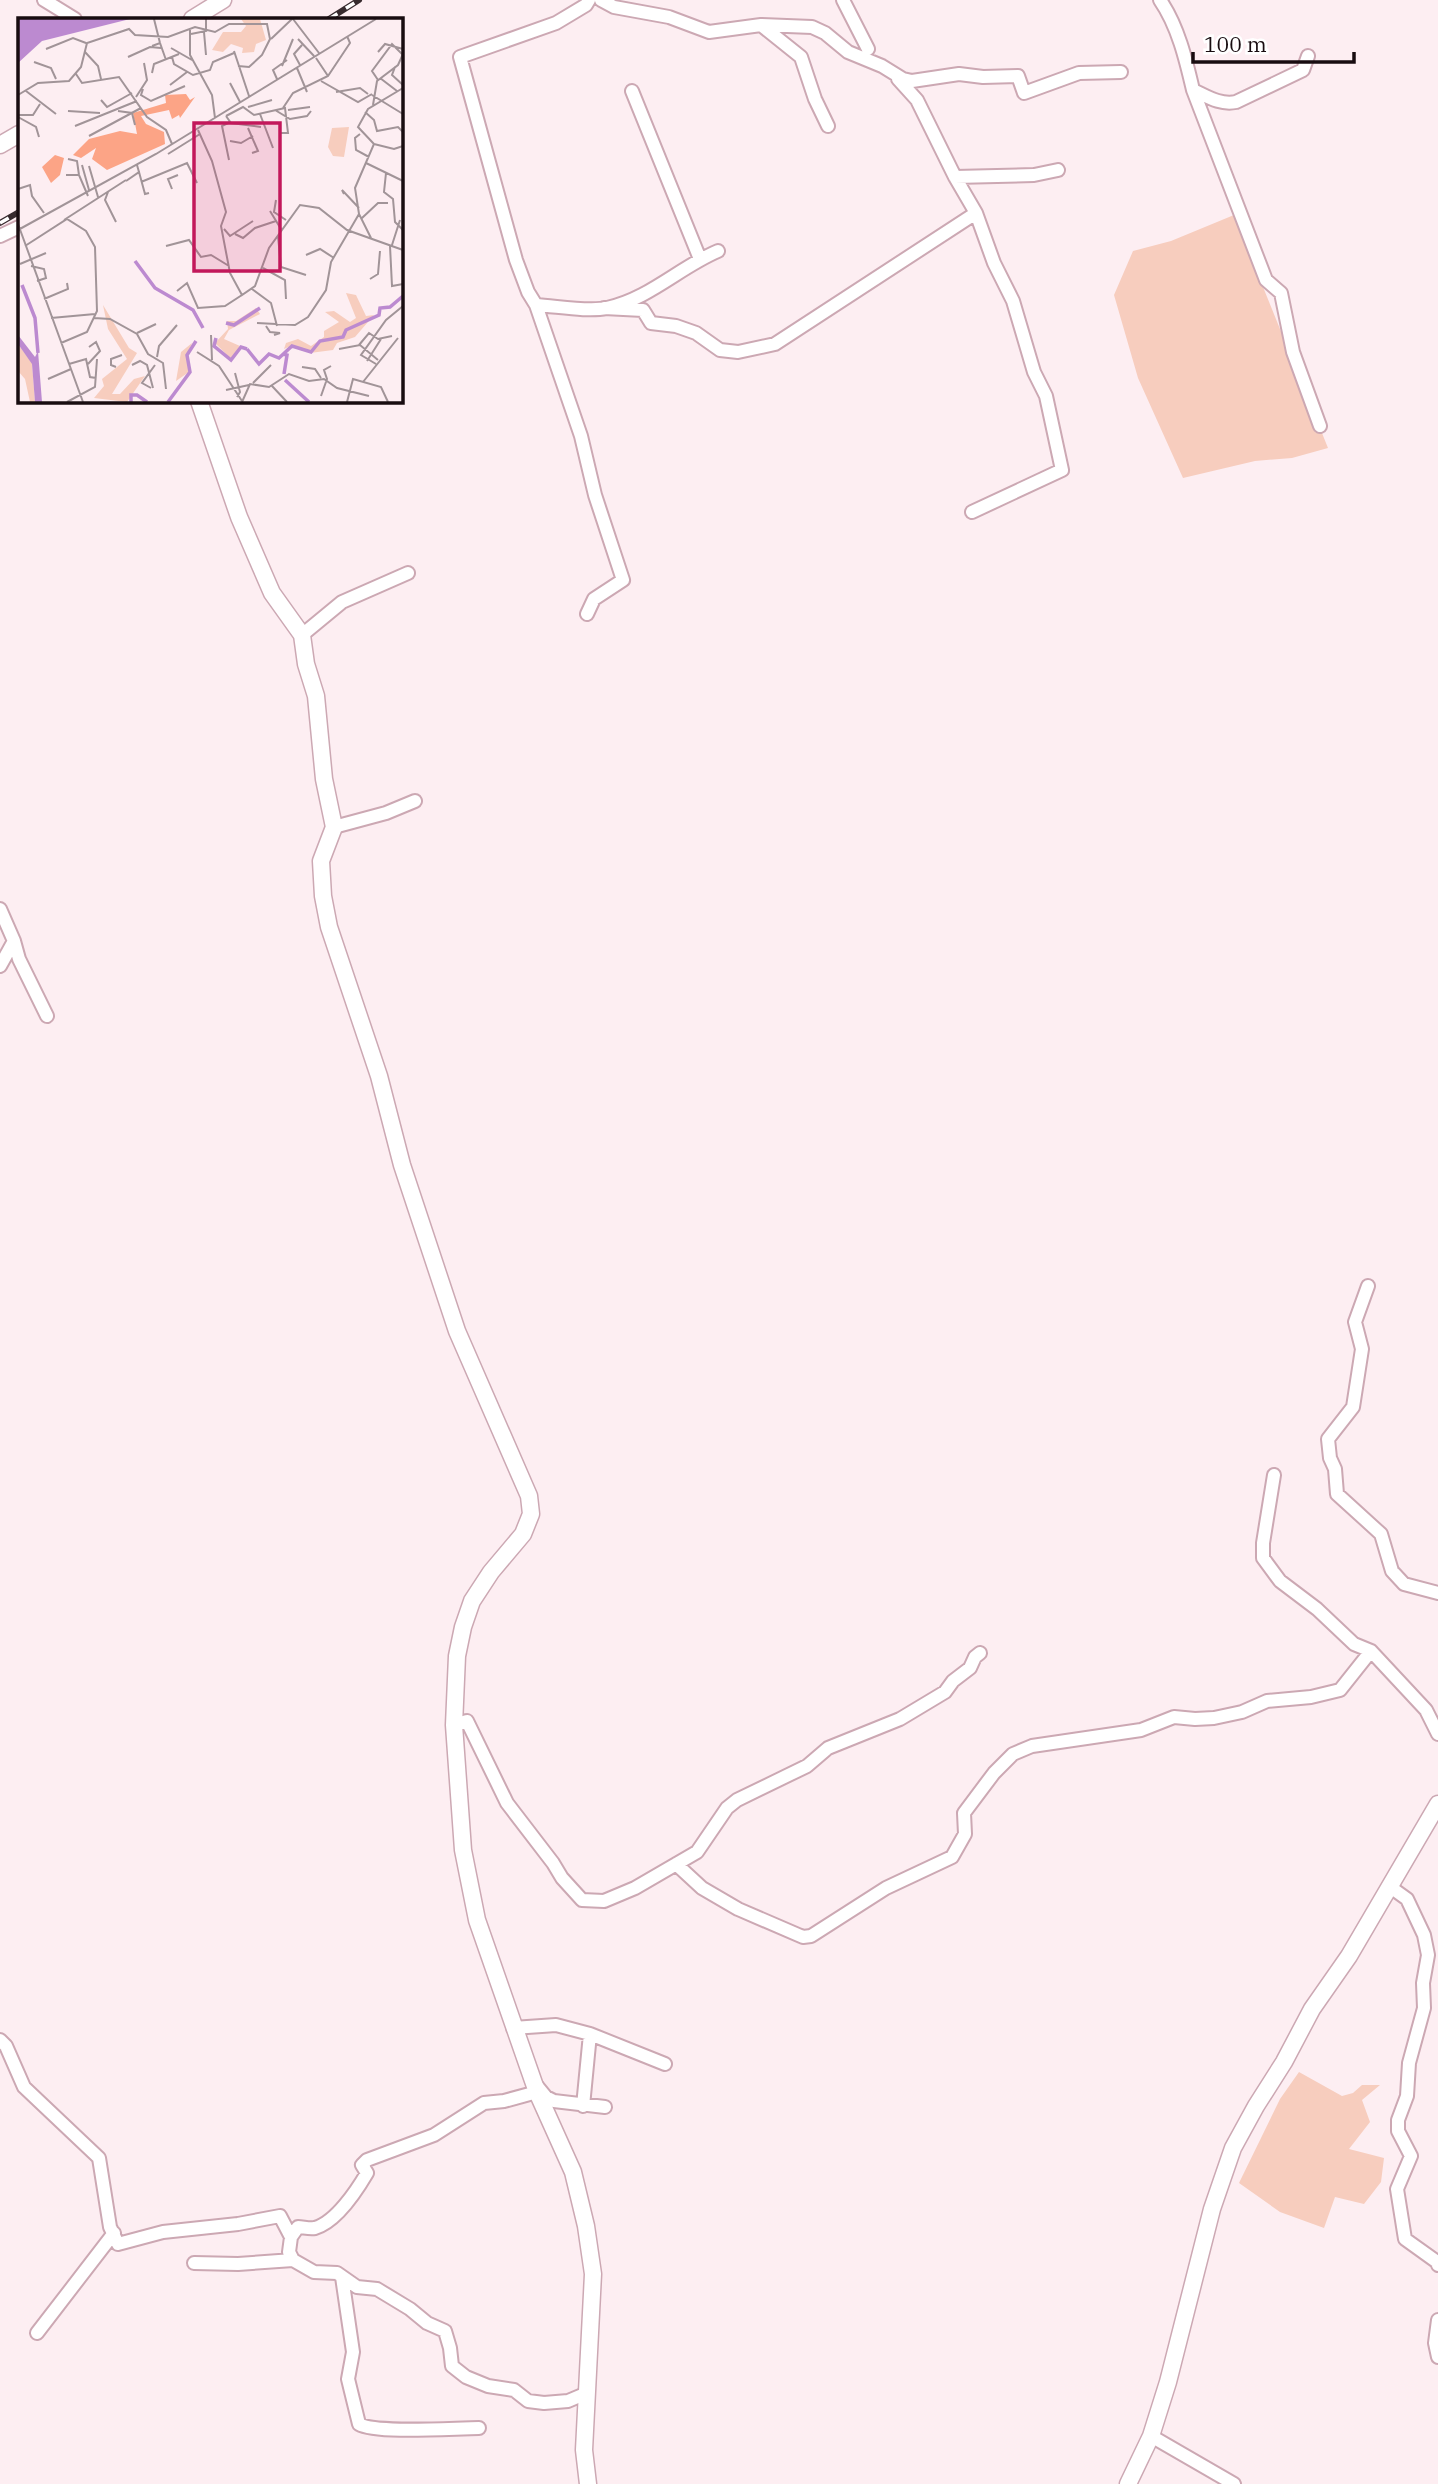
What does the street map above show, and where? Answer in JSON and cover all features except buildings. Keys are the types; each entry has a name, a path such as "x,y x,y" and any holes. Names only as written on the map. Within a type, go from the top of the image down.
{"main road":[{"path":"194,18 223,0"},
{"path":"0,145 18,135"},
{"path":"200,402 239,517 272,593 302,635 306,664 317,696 324,779 334,827 321,861 323,896 329,927 379,1076 402,1165 457,1331 529,1496 531,1514 523,1534 472,1601 463,1627 457,1656 454,1725 463,1850 477,1920 535,2086 573,2172 586,2226 593,2274 584,2450 588,2484"},
{"path":"1128,2484 1152,2436 1212,2208 1233,2148 1284,2063 1312,2009 1349,1956 1438,1804"}],"street":[{"path":"44,0 73,18"},
{"path":"587,614 594,599 623,580 595,495 581,436 536,305 516,260 460,57 556,23 586,5 589,0"},
{"path":"601,0 614,7 669,17 709,32 761,25 812,27 825,33 848,52 882,66 908,87 976,213 993,263 1013,301 1034,372 1045,396 1062,470 972,512"},
{"path":"843,0 868,49"},
{"path":"1160,0 1168,10 1194,90 1266,279 1281,293 1293,352 1320,426"},
{"path":"761,25 801,57 828,126"},
{"path":"1194,90 1216,101 1237,102 1303,70 1308,56"},
{"path":"893,74 903,79 920,81 959,74 983,77 1018,76 1024,93 1079,73 1121,72"},
{"path":"632,92 700,259"},
{"path":"955,177 1034,174 1058,170"},
{"path":"536,305 643,310 652,323 676,326 696,333 720,350 738,352 775,344 976,213"},
{"path":"0,236 18,227"},
{"path":"604,309 641,296 700,259 718,251"},
{"path":"302,635 342,602 408,573"},
{"path":"334,827 415,802"},
{"path":"0,909 19,959 47,1016"},
{"path":"0,966 14,941"},
{"path":"1368,1286 1355,1322 1362,1349 1353,1407 1328,1440 1330,1458 1335,1469 1337,1494 1381,1534 1392,1571 1404,1584 1438,1593"},
{"path":"1274,1475 1263,1558 1280,1581 1317,1609 1354,1644 1371,1651 1426,1710 1438,1734"},
{"path":"676,1864 702,1888 738,1909 803,1937 811,1936 886,1888 952,1857 965,1834 964,1813 994,1773 1013,1754 1032,1746 1142,1730 1174,1717 1214,1718 1242,1712 1267,1700 1311,1697 1340,1690 1371,1651"},
{"path":"454,1725 467,1721 507,1803 562,1878 582,1900 604,1901 619,1896 697,1852 727,1808 737,1800 807,1766 828,1748 901,1719 946,1692 953,1681 970,1668 980,1653"},
{"path":"1389,1886 1408,1899 1424,1935 1428,1955 1423,1983 1424,2008 1409,2063 1408,2096 1398,2120 1398,2130 1411,2156 1397,2189 1405,2239 1438,2265"},
{"path":"513,2028 556,2025 590,2034 665,2064"},
{"path":"583,2106 590,2034"},
{"path":"0,2040 6,2046 24,2087 99,2158 110,2227 118,2244 163,2232 238,2224 279,2216 291,2237"},
{"path":"587,2393 568,2401 528,2401 514,2390 488,2386 466,2377 452,2366 445,2331 427,2323 393,2297 377,2289 357,2287 337,2273 314,2272 293,2260 289,2252 291,2237 298,2227 316,2227 347,2203 367,2173 362,2165 367,2160 434,2135 484,2103 504,2101 535,2086 546,2097 560,2102 605,2108"},
{"path":"37,2333 114,2233"},
{"path":"194,2263 238,2264 293,2260"},
{"path":"342,2277 354,2352 348,2379 359,2424 363,2427 388,2429 479,2428"},
{"path":"1438,2320 1435,2343 1438,2357"},
{"path":"1152,2436 1234,2484"}],"shaded area":[{"path":"1234,215 1328,448 1292,458 1255,461 1183,478 1138,378 1114,295 1133,251 1171,241"},
{"path":"1299,2072 1342,2096 1353,2093 1362,2085 1380,2085 1362,2100 1370,2122 1349,2149 1384,2158 1381,2182 1364,2204 1335,2197 1324,2228 1280,2212 1239,2183 1280,2099"}],"railway":[{"path":"331,18 359,0"},
{"path":"0,223 18,213"}]}
